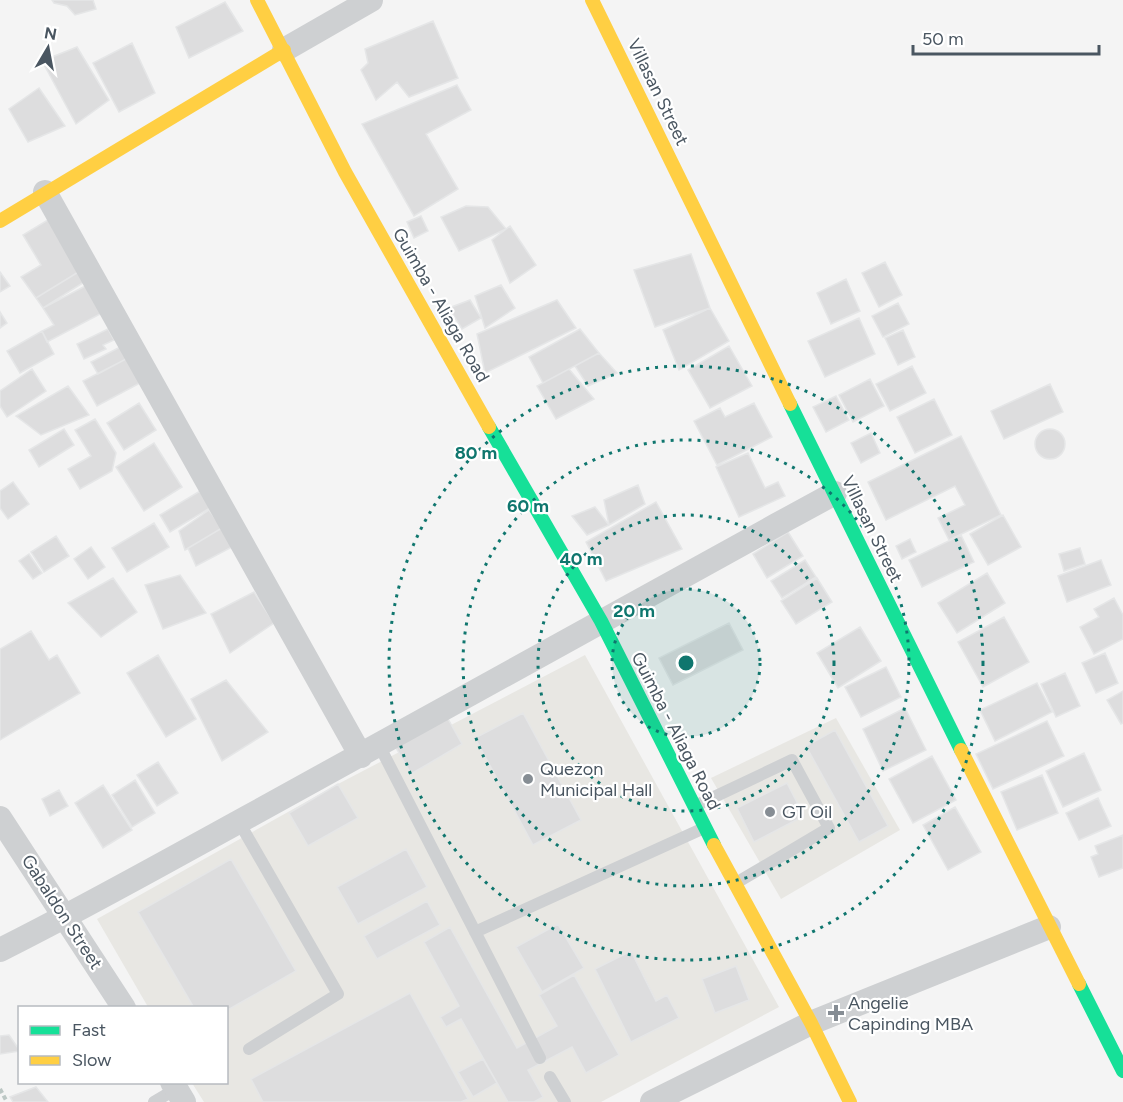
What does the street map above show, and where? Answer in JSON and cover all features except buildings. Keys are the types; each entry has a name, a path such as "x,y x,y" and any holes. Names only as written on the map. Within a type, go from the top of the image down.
{"street":[{"name":"Guimba - Aliaga Road","path":"257,0 345,172 422,311 601,621 705,828 811,1023 850,1102"},
{"path":"0,221 45,192 371,0"},
{"name":"Villasan Street","path":"592,0 1049,927 1123,1071"},
{"path":"45,192 370,751"},
{"path":"0,950 66,917 370,751 835,493"},
{"name":"Gabaldon Street","path":"0,818 123,1006"},
{"path":"652,1102 811,1023 1049,927"}],"lane":[{"path":"370,751 476,932 540,1058"},
{"path":"694,806 792,760 829,828 735,883"},
{"path":"239,822 338,994 249,1049"},
{"path":"476,932 705,828"},
{"path":"550,1077 565,1102"},
{"path":"154,1102 177,1091"}],"path":[{"path":"0,1089 8,1102"}],"shaded area":[{"path":"585,655 779,1007 601,1102 204,1102 193,1084 228,1084 228,1006 147,1006 97,919 338,784"},
{"path":"836,718 900,830 781,899 711,778"}],"traffic: fast":[{"path":"790,404 961,750"},
{"path":"489,427 601,621 714,845"},
{"path":"1079,984 1123,1071"}],"traffic: slow":[{"path":"257,0 345,172 489,427"},
{"path":"592,0 790,404"},
{"path":"0,221 284,50"},
{"path":"961,750 1079,984"},
{"path":"714,845 811,1023 850,1102"}],"place":[{"name":"Quezon Municipal Hall","path":"528,779"},
{"name":"GT Oil","path":"770,812"},
{"name":"Angelie Capinding MBA","path":"836,1013"}]}
